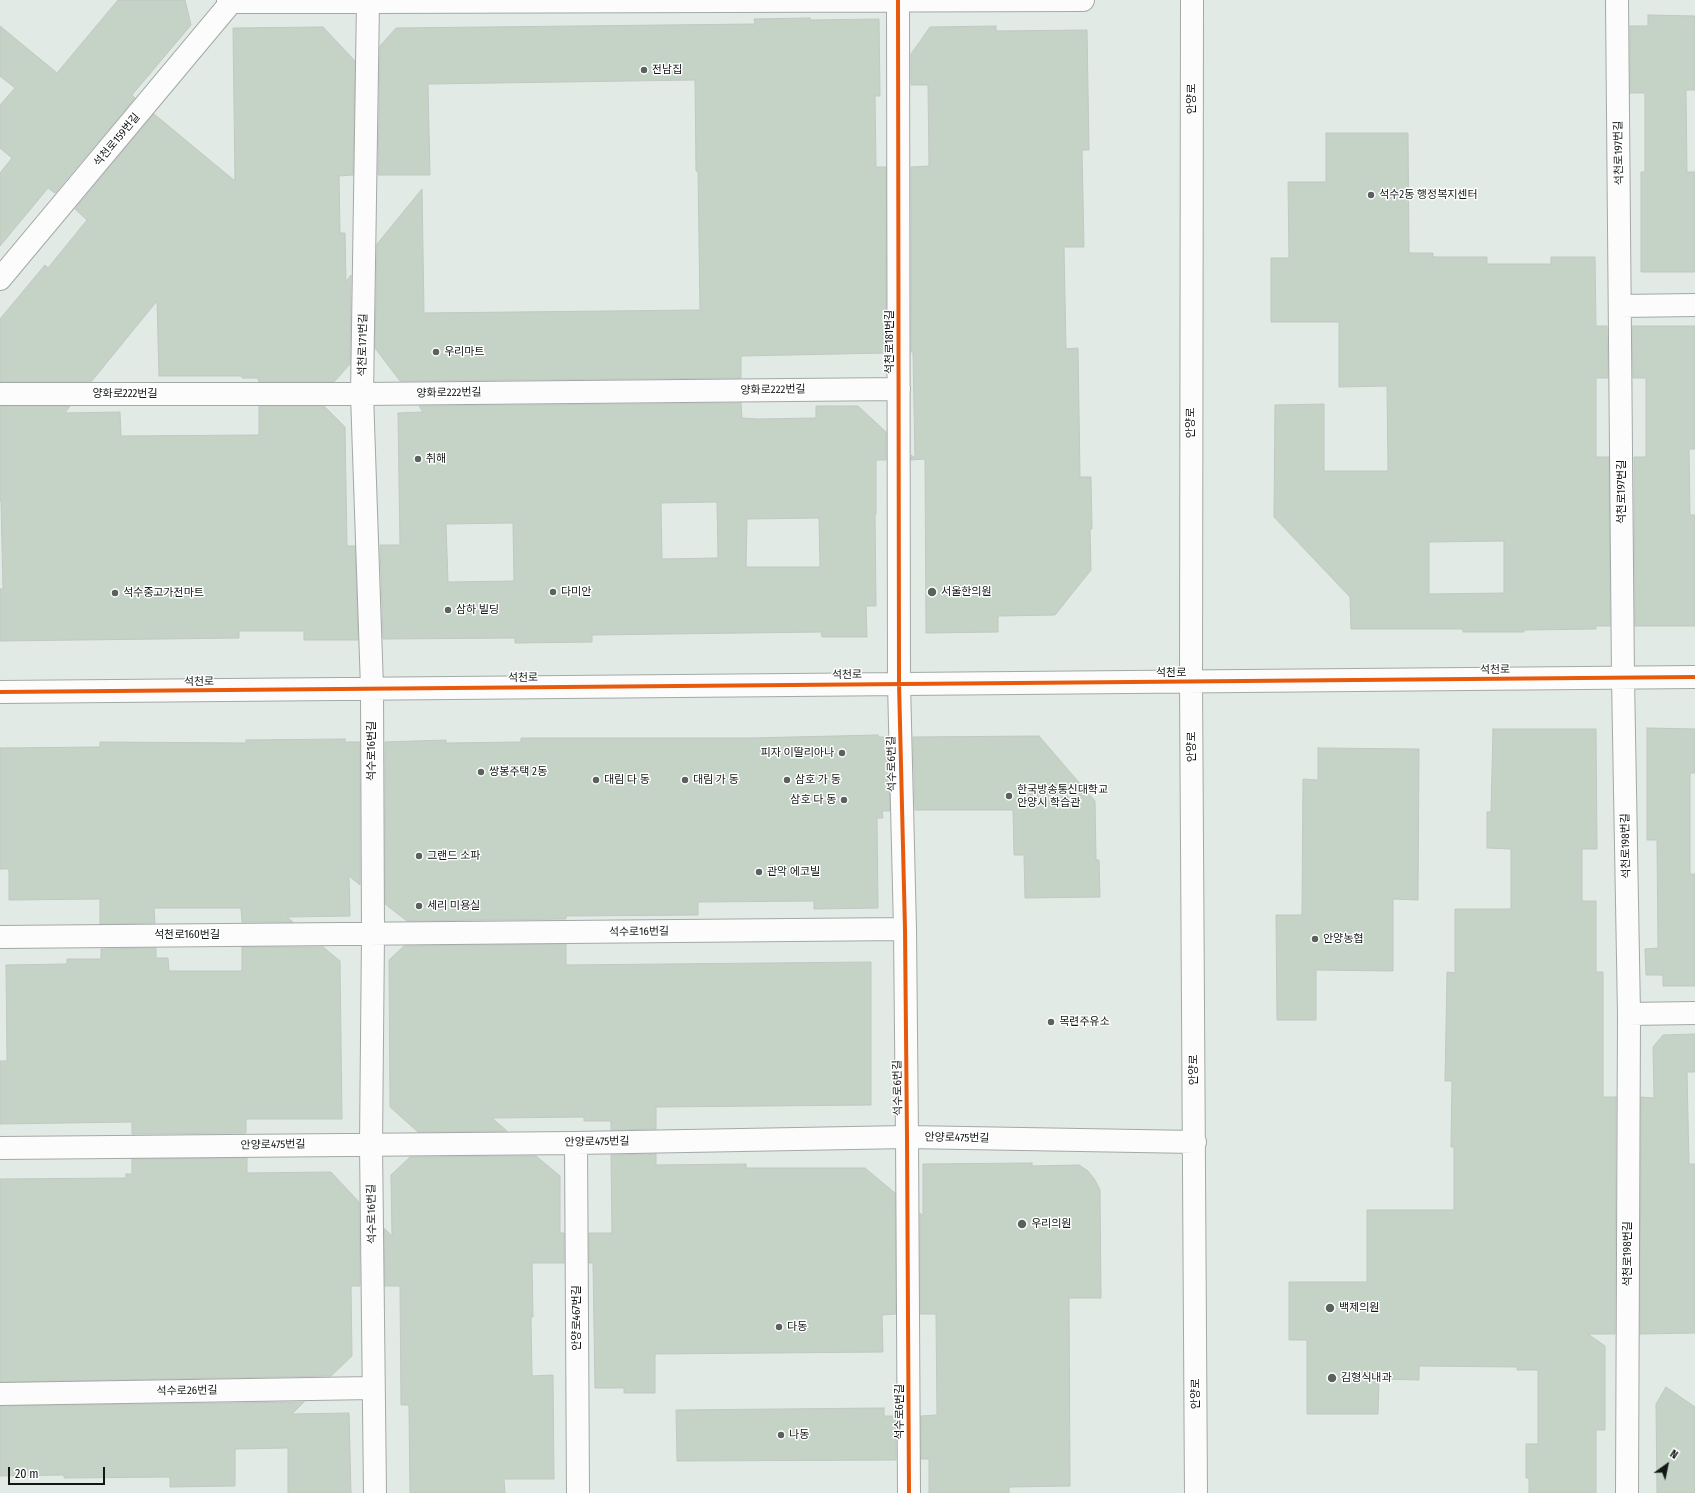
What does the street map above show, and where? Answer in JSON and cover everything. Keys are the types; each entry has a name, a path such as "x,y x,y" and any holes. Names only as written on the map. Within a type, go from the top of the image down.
{"street":[{"path":"231,1 1083,0"},
{"name":"안양로","path":"1192,0 1191,682 1196,1493"},
{"name":"석천로197번길","path":"1617,0 1623,678"},
{"name":"석천로159번길","path":"0,279 231,1"},
{"name":"석천로181번길","path":"898,1 899,683"},
{"name":"석천로171번길","path":"368,2 362,394 372,688"},
{"path":"1620,306 1695,305"},
{"name":"양화로222번길","path":"0,394 362,394 899,389"},
{"name":"석천로","path":"0,692 1695,677"},
{"name":"석천로198번길","path":"1623,678 1629,1014 1627,1493"},
{"name":"석수로6번길","path":"899,683 905,929 909,1493"},
{"name":"석수로16번길","path":"372,688 373,934 371,1144 375,1493"},
{"name":"석수로16번길","path":"373,934 905,929"},
{"name":"석천로160번길","path":"0,937 373,934"},
{"path":"1629,1014 1695,1013"},
{"name":"안양로475번길","path":"0,1148 576,1143 907,1137 1194,1142"},
{"name":"안양로467번길","path":"576,1143 578,1493"},
{"name":"석수로26번길","path":"0,1394 374,1388"}],"building":[{"path":"118,0 185,0 191,25 132,95 135,98 55,193 48,188 0,246 0,173 12,158 0,148 0,105 15,88 0,76 0,26 57,73"},
{"path":"1648,15 1695,16 1695,90 1686,90 1687,172 1695,172 1695,272 1641,272 1641,172 1645,172 1645,93 1630,93 1630,26 1648,26"},
{"path":"810,18 810,20 879,19 880,96 875,96 876,167 886,167 886,353 741,356 741,378 400,381 375,348 377,244 422,189 424,313 700,310 695,80 428,84 430,175 378,175 380,46 396,28 755,24 754,19"},
{"path":"996,26 996,31 1087,30 1089,150 1082,150 1084,247 1064,247 1066,349 1078,348 1080,477 1091,477 1091,570 1055,615 998,616 998,632 926,633 925,459 911,460 911,455 915,458 913,352 911,352 911,167 929,166 928,85 911,85 911,54 930,27"},
{"path":"323,27 355,61 353,175 339,176 340,233 345,233 346,282 351,275 350,364 334,382 259,382 258,378 242,378 242,376 159,376 157,301 91,382 0,382 0,319 45,265 48,268 87,220 75,209 154,114 235,181 233,28"},
{"path":"1326,133 1408,133 1409,253 1433,253 1433,257 1487,257 1487,264 1551,264 1551,257 1595,257 1596,326 1607,326 1608,378 1596,378 1596,457 1609,457 1610,626 1596,626 1596,629 1524,630 1524,632 1463,632 1463,629 1351,629 1350,597 1274,517 1275,405 1324,404 1324,471 1388,471 1387,386 1339,387 1339,322 1271,322 1271,258 1289,258 1288,182 1326,182","holes":["1504,541 1504,593 1429,594 1429,542"]},
{"path":"1632,326 1695,326 1695,449 1689,449 1690,515 1695,515 1695,626 1635,626 1634,457 1646,457 1646,378 1633,378"},
{"path":"741,403 742,418 758,419 816,418 816,406 858,406 886,432 886,460 876,460 876,606 866,606 867,637 822,637 821,632 592,635 592,642 515,643 515,638 383,639 380,545 400,545 398,413 423,412 419,406","holes":["717,502 718,558 662,559 661,503","819,518 820,567 746,567 747,519","513,523 514,581 448,582 446,524"]},
{"path":"0,406 70,406 65,413 120,412 121,436 259,435 259,406 324,406 345,427 347,546 355,546 358,640 304,640 304,631 239,631 239,638 0,641 0,589 3,589 0,501"},
{"path":"1647,728 1695,729 1695,773 1690,773 1690,874 1695,874 1695,986 1663,986 1663,975 1646,975 1645,949 1658,948 1657,840 1647,840"},
{"path":"1493,729 1596,729 1597,849 1582,849 1582,901 1596,901 1596,972 1603,972 1603,1097 1616,1097 1615,1334 1588,1334 1605,1346 1605,1430 1596,1430 1596,1493 1529,1493 1529,1478 1526,1478 1526,1444 1538,1444 1538,1370 1517,1370 1517,1367 1419,1366 1419,1380 1379,1379 1378,1414 1307,1414 1307,1340 1289,1340 1289,1282 1367,1282 1367,1210 1454,1210 1454,1147 1451,1147 1452,1081 1445,1081 1447,972 1455,973 1455,909 1511,909 1511,849 1487,848 1487,812 1491,812"},
{"path":"878,735 878,737 888,737 890,811 882,811 883,818 877,818 878,908 814,909 814,901 698,902 698,915 566,916 566,919 407,921 385,904 385,742 446,740 446,743 521,742 521,738 749,738"},
{"name":"한국방송통신대학교 안양시 학습관","path":"1039,736 1095,801 1096,860 1099,860 1100,897 1025,898 1024,855 1014,855 1013,810 915,810 913,737"},
{"path":"345,739 345,742 360,742 360,885 349,876 350,916 287,917 293,922 242,922 241,908 154,908 155,923 100,924 100,899 9,900 9,869 0,869 0,748 100,747 100,742 246,743 246,740"},
{"path":"1318,748 1419,749 1418,900 1393,899 1393,971 1316,970 1316,1020 1277,1020 1276,915 1302,915 1303,779 1318,780"},
{"path":"566,944 566,965 871,962 871,1105 656,1107 656,1129 611,1130 611,1121 584,1121 584,1117 492,1118 507,1131 418,1132 390,1107 389,960 404,946"},
{"path":"242,947 323,947 340,961 342,1119 246,1119 246,1133 132,1134 132,1122 0,1124 0,1061 7,1061 6,965 67,964 67,959 101,959 101,949 156,948 156,958 168,958 169,971 242,971"},
{"path":"1695,1034 1695,1072 1687,1072 1689,1164 1695,1164 1695,1333 1640,1334 1641,1097 1654,1098 1653,1047 1663,1035"},
{"path":"656,1154 656,1165 746,1164 746,1168 865,1168 895,1193 896,1314 882,1315 883,1352 655,1354 655,1393 624,1393 624,1388 595,1388 593,1263 589,1263 589,1233 612,1233 611,1155"},
{"path":"536,1156 560,1176 560,1233 564,1233 564,1263 532,1263 532,1376 553,1375 554,1479 504,1479 505,1493 410,1493 409,1405 401,1405 400,1286 385,1286 384,1228 392,1236 391,1175 410,1157"},
{"path":"247,1158 247,1173 331,1172 359,1202 360,1286 351,1286 352,1356 331,1376 0,1382 0,1179 126,1178 126,1174 132,1174 132,1159"},
{"path":"1032,1163 1032,1166 1079,1165 1088,1171 1100,1190 1101,1298 1069,1298 1070,1486 1009,1487 1009,1493 929,1493 929,1459 921,1459 921,1416 937,1415 936,1314 920,1314 920,1213 923,1216 923,1164"},
{"path":"1666,1387 1695,1407 1695,1493 1657,1493 1656,1404"},
{"path":"304,1402 292,1414 349,1413 351,1493 288,1493 288,1448 235,1449 235,1486 170,1487 170,1477 64,1478 64,1475 0,1476 0,1406"},
{"name":"나동","path":"884,1408 884,1416 896,1416 896,1460 677,1461 676,1410"}],"cycle path":[{"path":"898,0 899,683 905,929 909,1493"},
{"path":"0,692 1695,677"}],"place":[{"name":"전남집","path":"644,70"},
{"name":"석수2동 행정복지센터","path":"1371,195"},
{"name":"우리마트","path":"436,352"},
{"name":"취해","path":"418,459"},
{"name":"다미안","path":"553,592"},
{"name":"서울한의원","path":"932,592"},
{"name":"석수중고가전마트","path":"115,593"},
{"name":"삼하 빌딩","path":"448,610"},
{"name":"피자 이딸리아나","path":"842,753"},
{"name":"쌍봉주택 2동","path":"481,772"},
{"name":"대림 다 동","path":"596,780"},
{"name":"대림 가 동","path":"685,780"},
{"name":"삼호 가 동","path":"787,780"},
{"name":"한국방송통신대학교 안양시 학습관","path":"1009,796"},
{"name":"삼호 다 동","path":"844,800"},
{"name":"그랜드 소파","path":"419,856"},
{"name":"관악 에코빌","path":"759,872"},
{"name":"세리 미용실","path":"419,906"},
{"name":"안양농협","path":"1315,939"},
{"name":"목련주유소","path":"1051,1022"},
{"name":"우리의원","path":"1022,1224"},
{"name":"백제의원","path":"1330,1308"},
{"name":"다동","path":"779,1327"},
{"name":"김형식내과","path":"1332,1378"},
{"name":"나동","path":"781,1435"}]}
